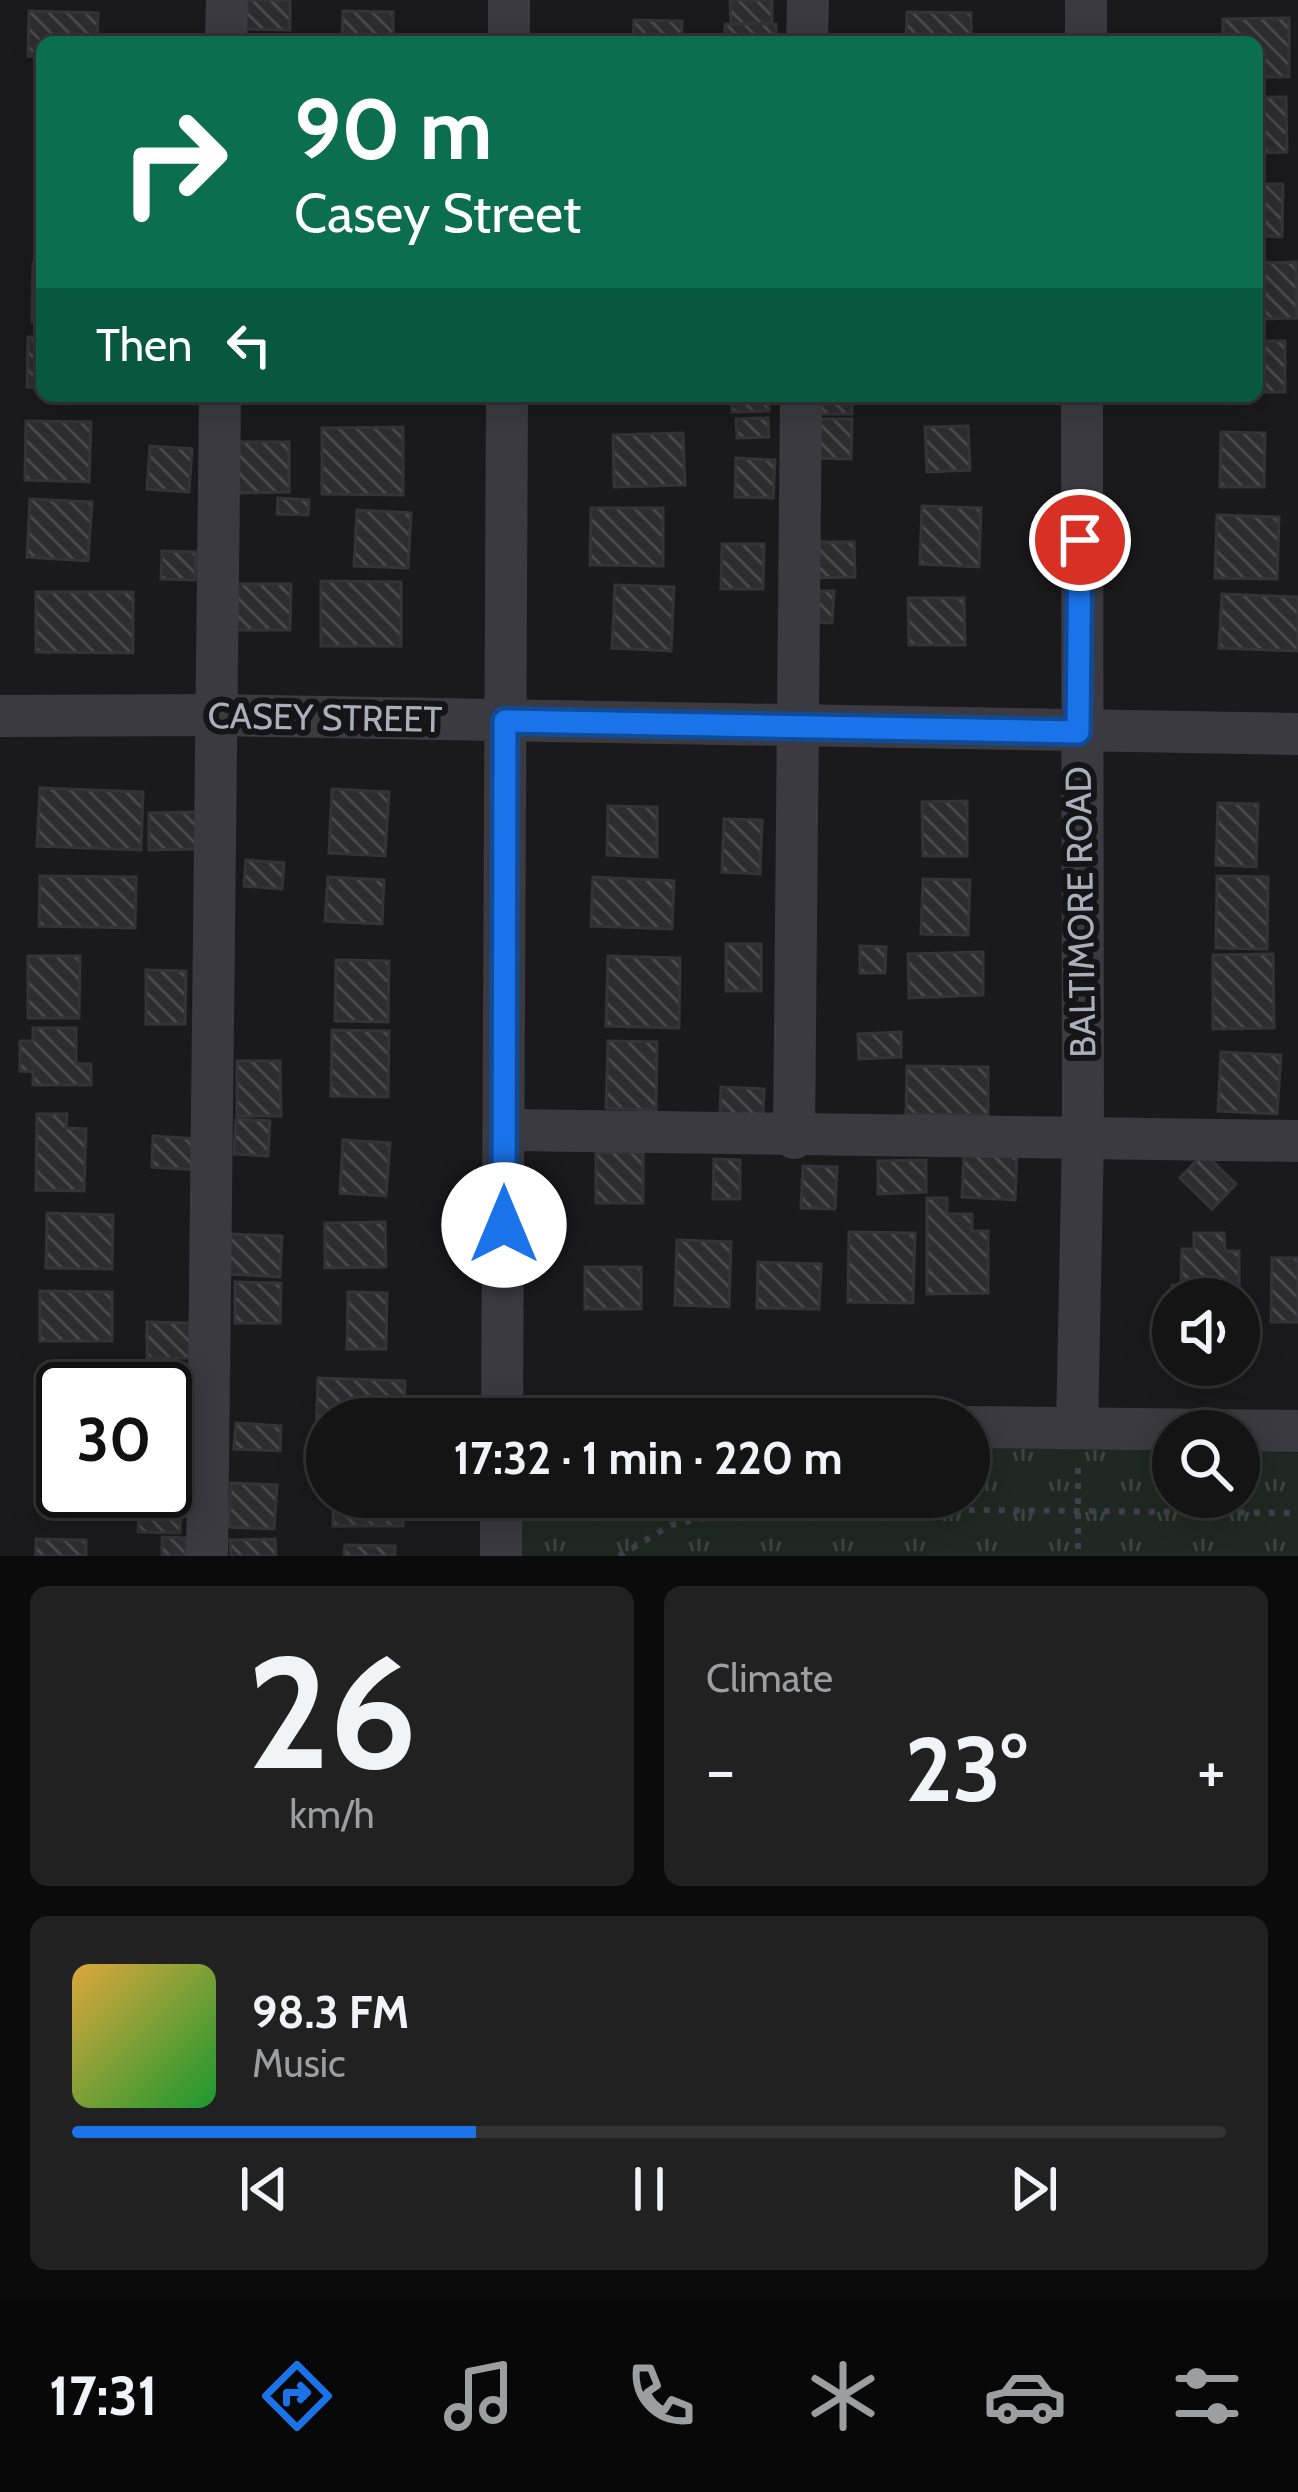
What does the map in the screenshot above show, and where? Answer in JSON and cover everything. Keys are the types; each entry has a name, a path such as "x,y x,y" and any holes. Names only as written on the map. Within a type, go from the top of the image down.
{"street":[{"path":"226,36 227,0"},
{"path":"509,0 509,36"},
{"path":"807,36 808,0"},
{"path":"1086,0 1086,36"},
{"path":"207,1556 220,402"},
{"path":"502,1398 507,402"},
{"path":"794,1138 801,402"},
{"name":"BALTIMORE ROAD","path":"1077,1428 1083,1138 1078,732 1082,402"},
{"name":"CASEY STREET","path":"0,716 215,715 1298,734"},
{"path":"505,1130 794,1138 1298,1141"},
{"path":"990,1426 1298,1431"},
{"path":"501,1518 501,1556"}],"path":[{"path":"1077,1428 1078,1556"},
{"path":"620,1556 670,1525 755,1508 1298,1513"}],"green space":[{"path":"990,1447 1152,1451 1152,1518 1260,1518 1260,1452 1298,1453 1298,1556 518,1556 518,1518 990,1518"}],"building":[{"path":"239,0 290,0 290,30 238,29"},
{"path":"730,0 772,0 772,23 731,24"},
{"path":"29,11 98,13 97,36 36,36 36,57 28,56"},
{"path":"343,11 393,12 393,36 342,36"},
{"path":"907,12 971,13 971,36 906,36"},
{"path":"1289,18 1289,77 1263,77 1263,36 1223,36 1223,19"},
{"path":"634,20 682,21 681,36 633,36"},
{"path":"725,24 776,24 776,36 725,36"},
{"path":"1263,97 1286,97 1287,152 1263,153"},
{"path":"1263,184 1283,184 1282,237 1263,236"},
{"path":"1296,262 1297,318 1263,319 1263,263"},
{"path":"33,263 36,263 36,322 32,322"},
{"path":"28,337 36,337 36,388 27,387"},
{"path":"1263,341 1285,341 1285,392 1263,392"},
{"path":"732,402 769,402 769,411 732,412"},
{"path":"812,402 852,402 852,414 812,414"},
{"path":"768,418 769,437 737,438 736,419"},
{"path":"812,419 852,419 851,459 811,458"},
{"path":"26,421 91,422 89,482 25,480"},
{"path":"968,426 970,470 927,472 925,427"},
{"path":"403,427 403,495 322,494 322,428"},
{"path":"1221,432 1265,433 1264,487 1220,487"},
{"path":"683,433 685,485 614,487 613,435"},
{"path":"237,442 289,442 289,492 237,493"},
{"path":"150,446 192,449 189,492 147,489"},
{"path":"736,458 775,460 773,498 735,497"},
{"path":"278,498 309,500 308,515 277,514"},
{"path":"30,499 92,502 88,561 27,557"},
{"path":"922,506 981,508 979,567 920,564"},
{"path":"591,508 663,508 663,566 590,565"},
{"path":"357,510 411,513 408,568 354,566"},
{"path":"1217,515 1279,517 1277,579 1215,578"},
{"path":"815,542 854,542 855,577 816,578"},
{"path":"722,544 764,544 763,589 721,589"},
{"path":"162,551 196,552 195,580 161,579"},
{"path":"321,581 401,582 401,646 321,646"},
{"path":"237,584 291,584 290,630 236,630"},
{"path":"615,585 674,587 671,651 612,648"},
{"path":"811,591 834,591 832,623 810,622"},
{"path":"36,592 133,592 133,653 36,652"},
{"path":"1222,594 1298,597 1298,651 1219,648"},
{"path":"908,598 964,598 965,645 909,645"},
{"path":"40,788 143,792 141,850 37,846"},
{"path":"332,789 389,792 385,856 329,853"},
{"path":"967,801 967,856 923,856 922,802"},
{"path":"1218,803 1258,804 1256,867 1216,865"},
{"path":"608,806 657,807 657,857 607,855"},
{"path":"198,812 199,849 149,850 149,813"},
{"path":"724,819 762,820 760,874 722,872"},
{"path":"246,860 284,863 282,889 244,886"},
{"path":"40,876 136,877 135,928 39,926"},
{"path":"1217,876 1268,877 1267,949 1216,948"},
{"path":"328,877 384,880 382,924 325,921"},
{"path":"593,877 674,881 672,929 591,926"},
{"path":"923,879 970,880 968,935 921,934"},
{"path":"726,944 761,944 761,991 726,991"},
{"path":"860,946 886,947 885,973 860,973"},
{"path":"983,952 983,995 909,998 908,954"},
{"path":"1273,954 1274,1028 1213,1029 1213,955"},
{"path":"28,956 80,956 79,1018 28,1018"},
{"path":"608,956 680,958 679,1028 606,1026"},
{"path":"336,960 389,961 388,1022 335,1021"},
{"path":"146,970 186,971 185,1024 146,1024"},
{"path":"33,1028 76,1028 76,1064 91,1064 91,1085 33,1085 33,1072 20,1071 20,1041 33,1041"},
{"path":"332,1030 389,1031 388,1097 331,1096"},
{"path":"901,1032 901,1057 859,1059 858,1034"},
{"path":"608,1041 657,1042 656,1110 606,1108"},
{"path":"1221,1052 1281,1055 1277,1114 1218,1111"},
{"path":"237,1061 280,1061 281,1116 237,1116"},
{"path":"907,1066 988,1067 988,1115 906,1114"},
{"path":"721,1087 764,1089 763,1117 720,1115"},
{"path":"37,1114 67,1114 66,1128 86,1129 84,1191 36,1190"},
{"path":"236,1119 270,1121 268,1156 234,1154"},
{"path":"153,1136 198,1139 196,1170 152,1167"},
{"path":"343,1140 390,1143 386,1196 340,1193"},
{"path":"964,1151 1017,1153 1015,1200 962,1197"},
{"path":"596,1152 643,1152 643,1203 596,1203"},
{"path":"1204,1153 1236,1184 1212,1209 1180,1178"},
{"path":"714,1159 740,1160 740,1199 713,1199"},
{"path":"926,1160 926,1192 878,1194 878,1161"},
{"path":"803,1166 837,1167 835,1209 801,1208"},
{"path":"927,1198 947,1198 947,1214 972,1214 972,1231 988,1231 988,1293 927,1294"},
{"path":"47,1213 113,1215 112,1269 46,1268"},
{"path":"385,1222 386,1267 325,1268 325,1223"},
{"path":"849,1232 915,1233 913,1303 848,1302"},
{"path":"1194,1233 1224,1233 1225,1251 1239,1251 1239,1278 1181,1278 1182,1249 1194,1249"},
{"path":"230,1234 282,1236 280,1277 228,1274"},
{"path":"677,1240 731,1242 729,1307 675,1305"},
{"path":"1272,1258 1298,1258 1298,1322 1271,1322"},
{"path":"758,1262 821,1264 819,1309 757,1308"},
{"path":"585,1267 641,1267 641,1309 585,1309"},
{"path":"235,1282 281,1283 280,1323 235,1323"},
{"path":"40,1291 112,1292 112,1341 40,1341"},
{"path":"348,1292 387,1293 386,1349 347,1349"},
{"path":"147,1322 191,1323 191,1358 147,1358"},
{"path":"318,1378 405,1381 405,1398 317,1398"},
{"path":"236,1423 281,1426 280,1451 234,1449"},
{"path":"231,1483 277,1485 274,1529 229,1527"},
{"path":"139,1518 180,1518 180,1533 138,1532"},
{"path":"333,1518 403,1518 403,1526 333,1526"},
{"path":"162,1537 186,1538 186,1556 162,1556"},
{"path":"36,1539 86,1540 86,1556 36,1556"},
{"path":"275,1539 276,1556 231,1556 230,1540"},
{"path":"345,1545 395,1546 395,1556 344,1556"}],"route":[{"path":"504,1225 505,721 1078,732 1080,540"}]}
